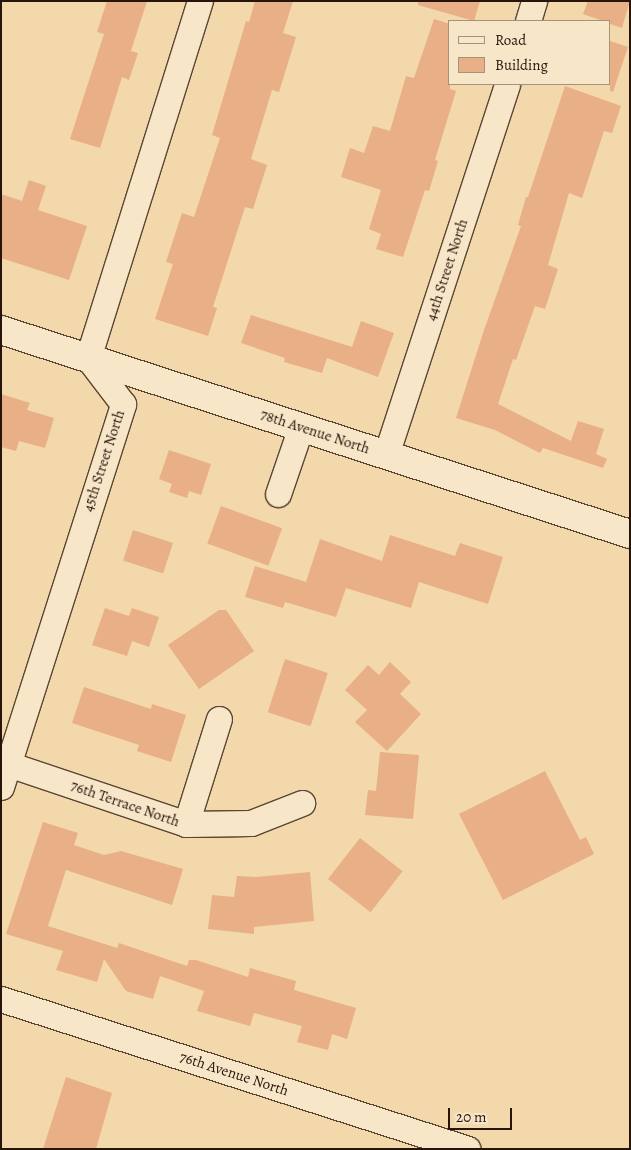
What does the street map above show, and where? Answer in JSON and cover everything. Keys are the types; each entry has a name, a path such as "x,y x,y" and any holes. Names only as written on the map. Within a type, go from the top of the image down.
{"street":[{"path":"88,358 200,1"},
{"path":"528,20 534,1"},
{"name":"44th Street North","path":"386,455 508,85"},
{"name":"78th Avenue North","path":"1,330 630,534"},
{"name":"45th Street North","path":"5,776 123,404 88,358"},
{"path":"278,494 301,427"},
{"path":"186,824 219,719"},
{"name":"76th Terrace North","path":"5,776 186,824 251,823 302,803"},
{"name":"76th Avenue North","path":"1,999 468,1149"}],"building":[{"path":"107,1 147,1 131,51 138,53 129,80 122,77 100,148 70,139 104,34 97,32"},
{"path":"255,1 293,1 283,33 296,37 279,92 272,90 251,159 267,165 253,209 245,207 213,307 217,308 208,336 155,319 173,264 166,262 182,213 194,217 220,138 212,135 246,21 249,22"},
{"path":"418,1 480,1 474,20 418,5"},
{"path":"588,1 630,1 622,28 611,24 611,20 600,20 583,14"},
{"path":"434,19 448,23 448,85 450,85 450,89 456,91 435,160 438,161 429,191 425,190 403,257 376,249 381,234 369,229 381,190 341,177 350,148 364,153 373,126 390,131 406,76 414,78"},
{"path":"611,41 628,47 613,92 610,91"},
{"path":"565,86 621,106 612,133 604,131 582,198 569,193 548,265 558,269 545,309 535,306 516,360 513,359 498,404 571,441 578,421 604,429 596,454 607,459 603,468 543,448 540,453 495,430 456,418 483,333 521,226 518,225 526,197 528,197"},
{"path":"29,180 46,186 38,210 87,226 69,280 1,258 1,194 22,201"},
{"path":"251,315 352,347 361,321 394,333 378,377 327,358 322,373 284,362 285,358 241,343"},
{"path":"1,394 30,403 27,410 54,418 45,448 19,441 16,451 1,447"},
{"path":"169,450 211,464 201,495 189,491 187,498 169,492 172,484 159,479"},
{"path":"221,506 282,528 268,566 207,544"},
{"path":"133,530 173,543 163,573 123,560"},
{"path":"390,535 455,556 460,543 503,557 488,604 419,582 411,608 346,588 336,617 285,602 283,608 245,597 255,566 306,582 320,539 382,561"},
{"path":"105,608 129,616 132,608 159,617 149,647 132,641 127,656 92,645"},
{"path":"219,610 226,610 254,651 199,689 168,645"},
{"path":"285,659 328,673 310,726 268,712"},
{"path":"390,662 411,682 400,694 421,714 387,751 355,722 367,710 345,690 368,665 379,675"},
{"path":"84,687 151,709 152,704 186,715 171,762 137,751 139,745 72,723"},
{"path":"380,752 419,755 413,819 365,815 368,790 376,791"},
{"path":"545,771 580,840 586,837 594,854 503,900 459,814"},
{"path":"43,822 78,833 74,845 104,855 121,851 183,869 172,905 66,870 48,926 117,948 119,943 187,966 189,960 196,960 248,977 250,968 296,981 294,990 356,1008 347,1039 332,1034 328,1050 297,1042 302,1026 254,1013 250,1026 197,1011 204,991 160,976 153,999 126,991 104,959 97,982 56,970 63,951 6,934"},
{"path":"360,838 403,871 371,912 328,879"},
{"path":"310,872 314,921 254,927 254,934 208,929 212,895 234,897 237,876 256,877"},
{"path":"66,1077 112,1093 96,1149 43,1149"}]}
